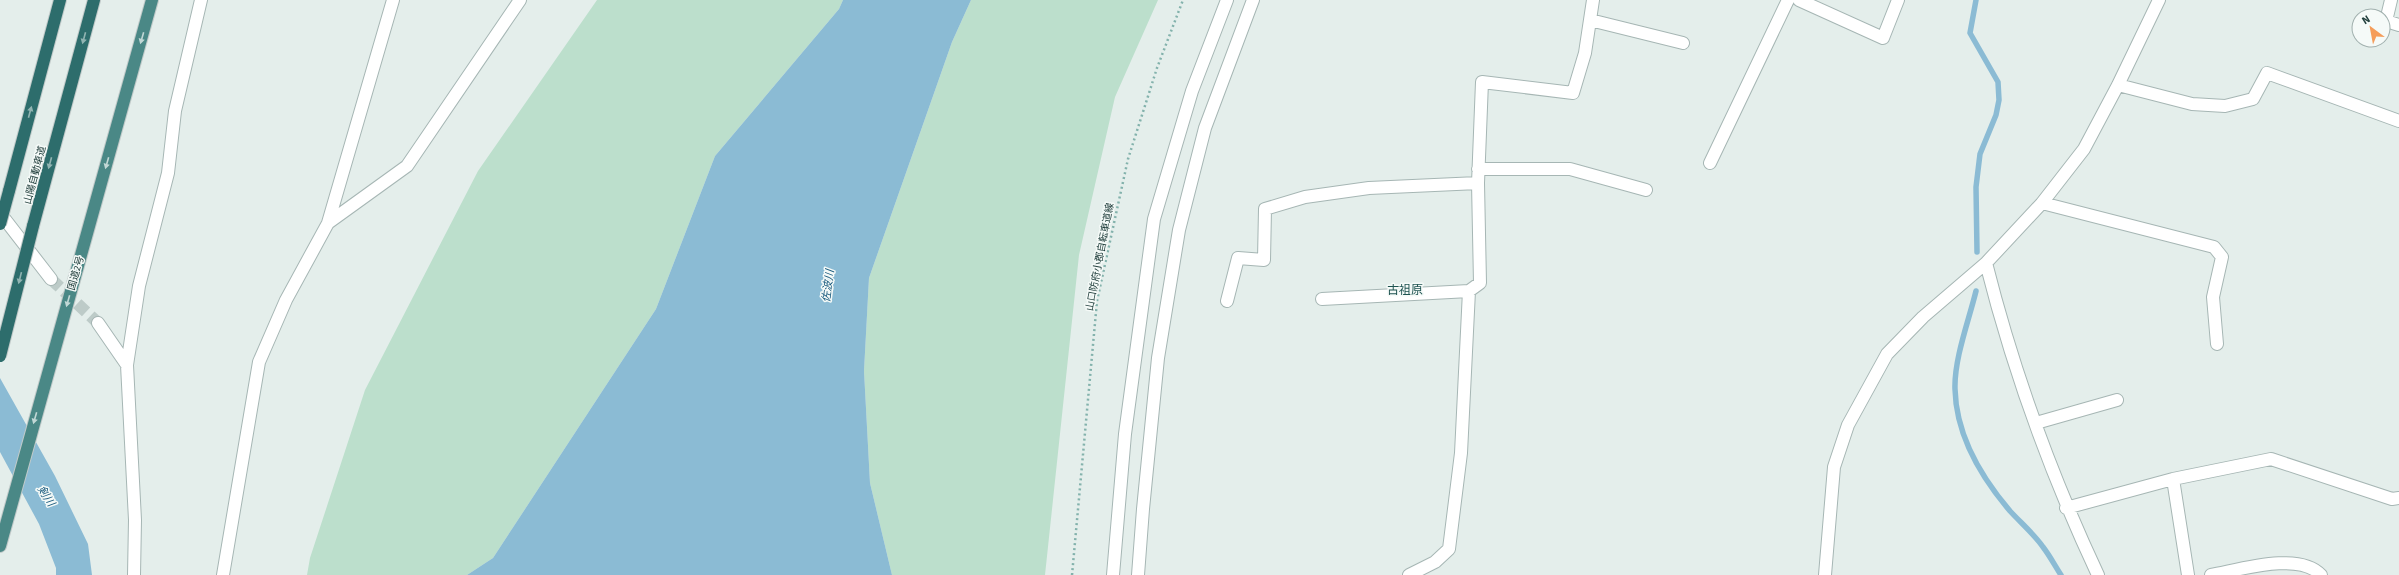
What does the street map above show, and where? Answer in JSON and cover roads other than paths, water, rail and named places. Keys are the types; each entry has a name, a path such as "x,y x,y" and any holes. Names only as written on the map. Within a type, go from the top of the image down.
{"highway":[{"path":"0,224 60,0"},
{"name":"山陽自動車道","path":"0,356 33,226 94,0"},
{"name":"国道2号","path":"0,546 12,498 152,0"}],"street":[{"path":"134,575 135,520 126,365 139,286 168,172 175,111 201,0"},
{"path":"219,575 259,362 286,300 328,223 393,0"},
{"path":"328,223 407,166 520,0"},
{"path":"1112,575 1125,434 1154,219 1192,92 1227,0"},
{"path":"1138,575 1142,509 1158,358 1179,230 1204,128 1253,0"},
{"path":"1322,299 1469,291 1480,283 1478,169 1482,82 1573,93 1585,52 1593,0"},
{"path":"1710,163 1788,0"},
{"path":"1800,0 1883,38 1898,0"},
{"path":"1825,575 1834,468 1848,425 1887,354 1923,317 1986,263 2042,203 2084,149 2118,85 2159,0"},
{"path":"2391,0 2386,21 2399,25"},
{"path":"1590,20 1683,43"},
{"path":"2118,85 2192,104 2225,106 2253,99 2267,73 2399,121"},
{"path":"1478,169 1570,169 1646,190"},
{"path":"1227,301 1238,258 1264,260 1265,209 1305,197 1370,188 1478,183"},
{"path":"2042,203 2214,247 2222,257 2213,298 2217,344"},
{"path":"0,213 51,279"},
{"path":"1986,263 2002,326 2066,508 2098,575"},
{"path":"1409,575 1435,562 1449,549 1461,453 1469,291"},
{"path":"98,323 126,365"},
{"path":"2036,423 2117,400"},
{"path":"2066,508 2173,479 2271,459 2392,499 2399,498"},
{"path":"2173,479 2188,575"},
{"path":"2211,575 2277,562 2314,568 2321,575"}],"water":[{"name":"佐波川","path":"843,0 971,0 952,42 869,278 864,371 870,483 892,575 467,575 493,558 656,309 715,156 839,9"},
{"name":"剣川","path":"0,378 55,476 88,544 92,575 56,575 56,568 39,524 0,452"}],"waterway":[{"path":"1976,0 1970,33 1998,82 1999,100 1996,115 1980,154 1976,187 1977,252"},
{"path":"1976,291 1959,352 1955,377 1956,406 1960,422 1972,454 1989,484 2010,511 2032,533 2048,554 2061,575"}],"tunnel":[{"path":"51,279 98,323"}],"district":[{"name":"古祖原","path":"1405,290"}]}
